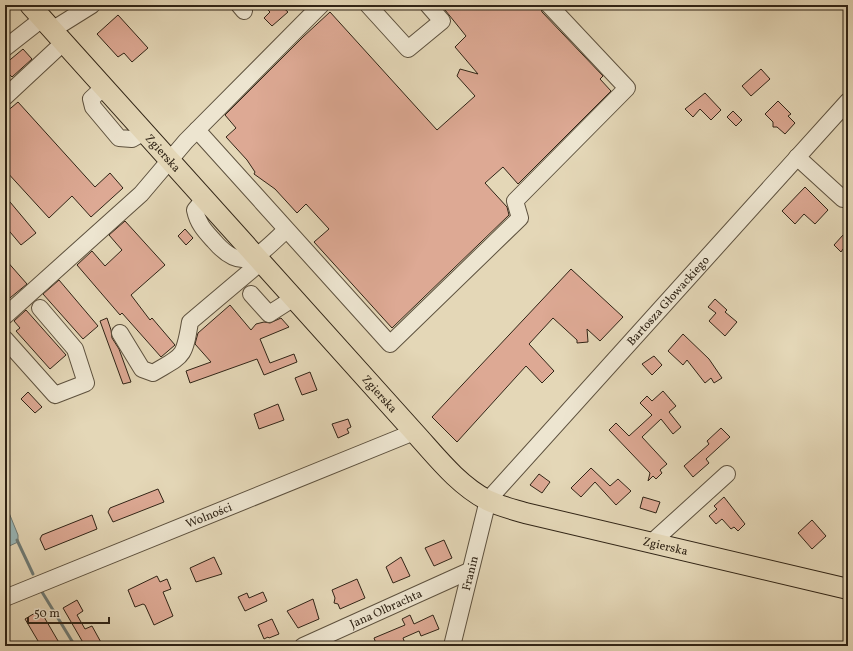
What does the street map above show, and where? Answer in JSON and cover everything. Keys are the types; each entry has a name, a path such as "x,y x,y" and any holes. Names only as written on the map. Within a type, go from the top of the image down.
{"main road":[{"name":"Zgierska","path":"44,19 258,259 461,482 488,500 525,513 848,589"}],"street":[{"path":"5,48 44,19 92,5"},
{"path":"5,316 141,194 197,130 321,5"},
{"path":"368,5 408,49 442,21 428,5"},
{"path":"197,130 390,344 520,218 515,201 627,88 549,5"},
{"path":"5,97 44,19"},
{"name":"Bartosza Głowackiego","path":"488,500 848,101"},
{"path":"797,157 843,199"},
{"path":"120,333 142,369 153,373 181,356 186,345 190,322 258,259 286,230"},
{"path":"251,294 269,314 294,298"},
{"path":"5,339 55,395 86,383 75,349 40,308"},
{"name":"Wolności","path":"5,598 414,432"},
{"path":"651,543 727,474"},
{"name":"Franin","path":"452,646 469,571 488,500"},
{"name":"Jana Olbrachta","path":"303,646 469,571"}],"water":[{"path":"5,503 18,535 18,542 5,548"}],"building":[{"path":"273,5 280,5 288,12 272,26 264,18 270,12 268,10"},
{"path":"441,5 540,5 542,12 603,76 600,79 611,91 518,184 503,167 485,183 507,207 509,215 392,328 314,242 329,229 306,204 297,213 275,189 254,174 255,172 247,160 226,137 236,128 225,115 330,12 437,130 475,96 457,76 460,69 478,74 455,47 466,36"},
{"path":"118,15 148,48 132,62 124,53 118,57 97,34"},
{"path":"23,49 32,59 12,77 10,75 5,80 5,64"},
{"path":"761,69 770,79 751,96 742,86"},
{"path":"705,93 721,110 711,120 700,109 693,117 685,109"},
{"path":"778,101 791,114 788,116 795,123 785,134 777,127 773,127 773,122 765,114"},
{"path":"18,102 95,187 110,173 123,188 91,217 72,196 49,218 5,170 5,113"},
{"path":"733,111 742,120 736,126 727,117"},
{"path":"805,187 828,210 815,224 804,214 795,224 782,211"},
{"path":"5,196 36,233 21,245 5,226"},
{"path":"125,221 165,265 131,295 150,320 152,318 175,345 161,357 122,313 120,315 77,265 92,251 105,266 122,250 109,235"},
{"path":"185,229 193,238 186,245 178,236"},
{"path":"843,235 848,240 848,253 843,249 841,252 834,245"},
{"path":"5,259 27,284 5,302"},
{"path":"571,269 623,317 600,341 587,329 588,342 577,343 577,340 553,318 529,344 554,371 542,383 526,366 457,442 432,417"},
{"path":"59,280 98,326 83,339 43,294"},
{"path":"715,299 727,310 725,312 737,322 725,336 709,321 716,313 708,307"},
{"path":"230,305 251,330 256,324 264,322 270,323 281,318 289,327 260,339 270,363 294,354 297,362 264,375 257,359 190,383 186,371 211,362 195,344 198,333"},
{"path":"26,310 66,355 50,369 16,331 20,328 14,321"},
{"path":"107,318 112,338 119,349 131,382 123,384 100,321"},
{"path":"683,334 709,359 722,378 714,383 711,378 705,383 687,360 683,365 668,351"},
{"path":"654,356 662,365 652,375 642,364"},
{"path":"310,372 317,390 302,395 295,378"},
{"path":"663,391 676,406 669,412 681,427 673,434 661,419 642,437 667,464 660,470 662,473 656,479 653,476 648,481 650,473 609,430 616,423 629,436 652,415 640,403 647,396 652,401"},
{"path":"28,392 42,407 35,413 21,399"},
{"path":"278,404 284,420 259,429 254,414"},
{"path":"348,419 351,427 347,429 349,433 338,438 332,424"},
{"path":"721,428 730,437 706,459 709,463 693,477 684,466 709,444 707,441"},
{"path":"591,468 610,486 618,479 631,491 616,505 595,482 581,497 571,488"},
{"path":"539,474 550,482 542,493 530,485"},
{"path":"158,489 164,502 113,522 108,512 110,508"},
{"path":"643,497 660,502 656,513 640,508"},
{"path":"724,497 745,524 738,531 734,527 731,529 722,519 716,524 709,516 717,509 714,506"},
{"path":"92,515 97,529 45,550 40,539 42,535"},
{"path":"812,520 826,536 812,549 798,533"},
{"path":"444,540 452,558 434,566 425,548"},
{"path":"214,557 222,574 196,582 190,568"},
{"path":"401,557 410,576 393,583 386,567"},
{"path":"157,576 160,582 167,579 171,589 163,592 173,616 154,625 145,605 143,604 135,607 128,590"},
{"path":"357,579 365,598 340,609 338,604 334,603 335,598 332,590"},
{"path":"263,592 267,601 245,611 238,597 247,593 249,598"},
{"path":"313,599 319,619 298,628 287,611"},
{"path":"77,600 83,611 77,615 85,629 92,626 103,646 85,646 63,608"},
{"path":"40,610 61,646 41,646 25,619"},
{"path":"410,615 414,624 433,615 439,629 421,636 419,631 403,638 406,646 377,646 374,638 405,625 402,619"},
{"path":"272,619 279,634 264,639 258,625"}],"waterway":[{"path":"17,540 33,574"},
{"path":"42,592 75,646"}]}
